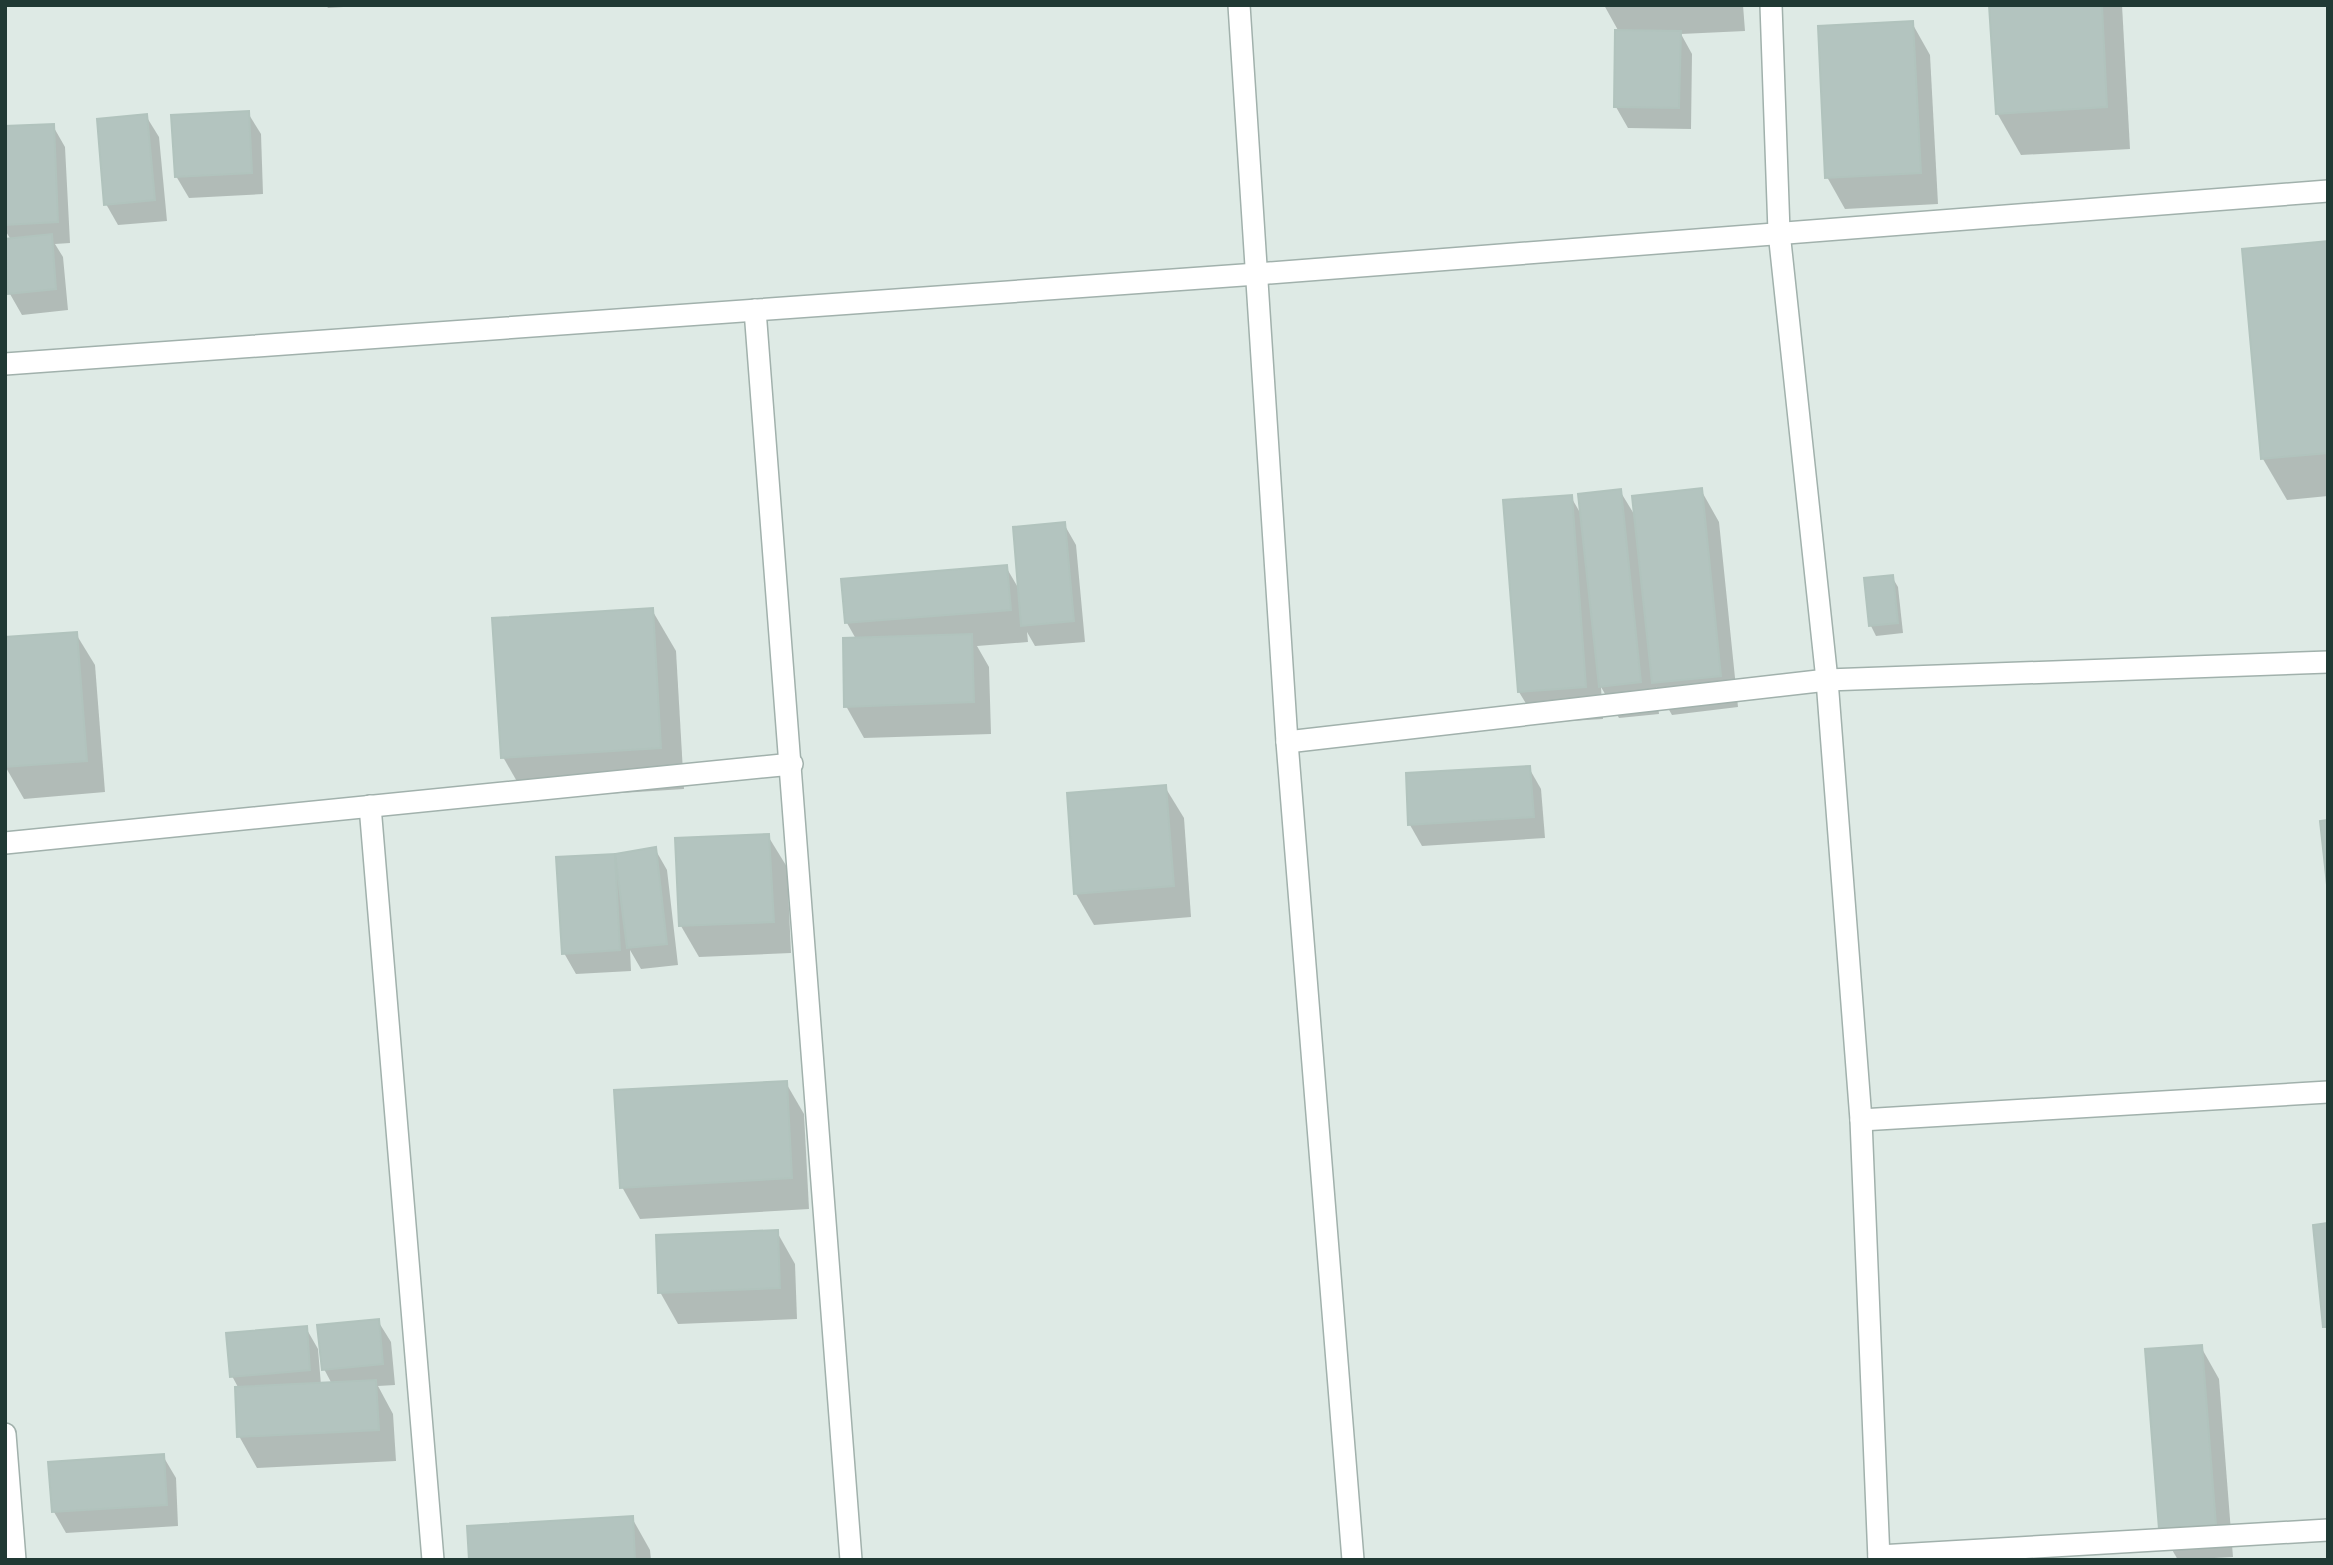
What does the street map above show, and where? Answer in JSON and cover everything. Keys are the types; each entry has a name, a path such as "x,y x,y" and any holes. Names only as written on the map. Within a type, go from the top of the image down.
{"street":[{"path":"1239,5 1287,742 1353,1560"},
{"path":"1771,5 1779,232 1827,680 1861,1121 1879,1558 2328,1530"},
{"path":"5,364 1257,274 2328,191"},
{"path":"755,310 792,764 851,1560"},
{"path":"1287,742 1827,680 2328,662"},
{"path":"5,843 792,764"},
{"path":"370,806 433,1560"},
{"path":"1861,1121 2328,1092"},
{"path":"5,1434 15,1560"}],"building":[{"path":"1989,5 2102,5 2107,107 1996,114"},
{"path":"1913,21 1921,173 1825,178 1818,26"},
{"path":"1615,30 1681,31 1679,108 1614,107"},
{"path":"249,111 252,173 175,177 171,115"},
{"path":"147,114 155,200 104,205 97,119"},
{"path":"54,124 58,222 5,225 5,126"},
{"path":"52,234 56,289 8,294 5,239"},
{"path":"2328,241 2328,453 2261,459 2242,249"},
{"path":"1702,488 1721,676 1652,683 1632,496"},
{"path":"1621,489 1641,682 1599,687 1578,494"},
{"path":"1572,495 1586,687 1518,692 1503,500"},
{"path":"1065,522 1074,621 1021,626 1013,527"},
{"path":"1007,565 1011,610 845,623 841,579"},
{"path":"1893,575 1898,623 1869,626 1864,578"},
{"path":"653,608 661,748 501,758 492,618"},
{"path":"77,632 87,761 5,767 5,637"},
{"path":"972,634 974,702 844,707 843,638"},
{"path":"1530,766 1534,817 1408,825 1406,773"},
{"path":"1166,785 1174,886 1074,894 1067,793"},
{"path":"2328,820 2328,894 2320,821"},
{"path":"769,834 774,922 679,926 675,838"},
{"path":"656,847 667,944 627,948 615,854"},
{"path":"615,854 620,950 562,954 556,857"},
{"path":"787,1081 792,1178 620,1188 614,1090"},
{"path":"2328,1223 2328,1327 2323,1327 2313,1225"},
{"path":"778,1230 780,1288 658,1293 656,1235"},
{"path":"379,1319 383,1364 322,1370 317,1325"},
{"path":"307,1326 310,1370 230,1377 226,1333"},
{"path":"2202,1345 2216,1525 2159,1529 2145,1349"},
{"path":"376,1380 379,1430 237,1437 235,1387"},
{"path":"164,1454 167,1505 52,1512 48,1462"},
{"path":"633,1516 635,1560 469,1560 467,1526"}]}
